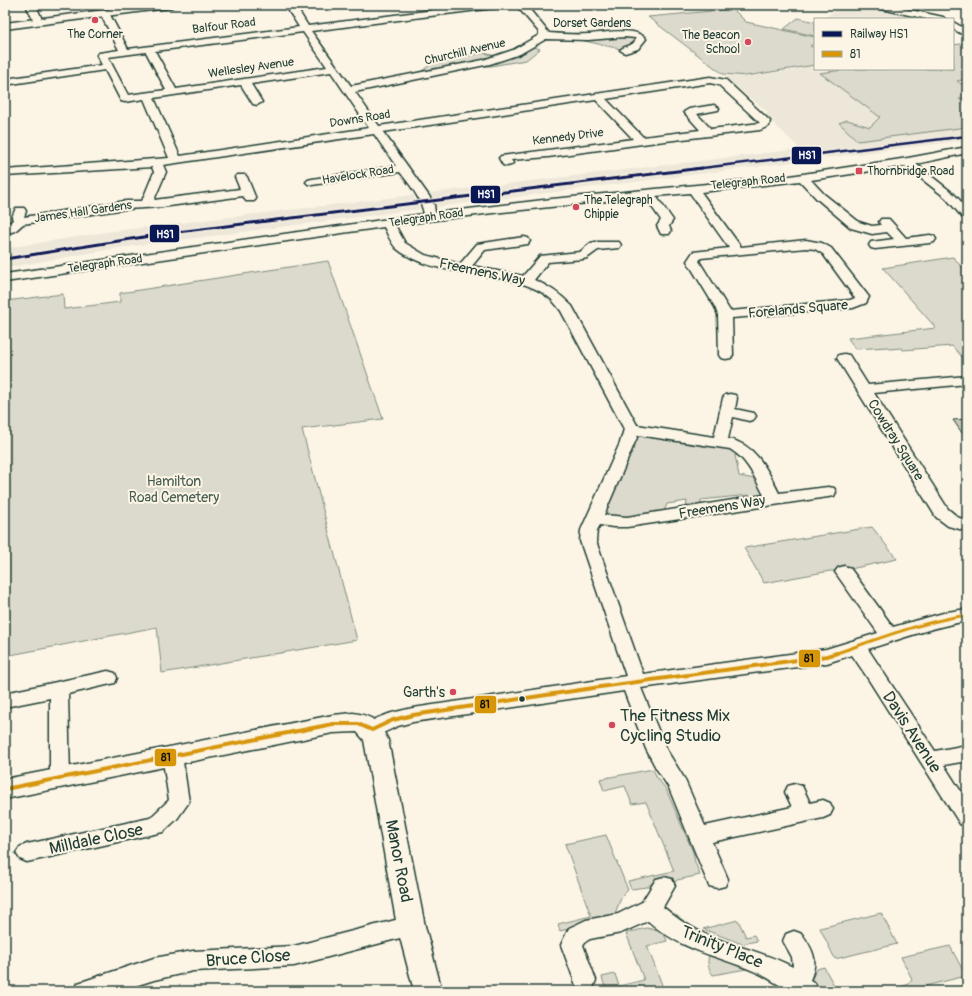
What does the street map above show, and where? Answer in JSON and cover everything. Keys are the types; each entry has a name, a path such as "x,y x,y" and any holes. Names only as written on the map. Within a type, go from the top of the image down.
{"main road":[{"path":"5,26 168,5"},
{"path":"5,790 172,755 333,724 350,722 363,724 372,730"},
{"name":"Manor Road","path":"372,730 376,740 411,926 428,991"}],"street":[{"path":"31,5 38,22"},
{"path":"290,5 305,29 423,196 428,205 430,217"},
{"name":"Balfour Road","path":"108,68 102,55 494,5"},
{"path":"520,5 542,28 544,36"},
{"path":"876,5 935,18"},
{"path":"105,13 125,52"},
{"path":"954,26 967,34"},
{"name":"Dorset Gardens","path":"544,36 581,37 625,34 638,36 641,39 640,43 636,47 625,50"},
{"name":"Churchill Avenue","path":"348,90 470,66 505,56 532,46 544,36"},
{"path":"149,49 173,93"},
{"path":"5,82 108,68"},
{"name":"Wellesley Avenue","path":"108,68 125,99 245,83 334,69"},
{"name":"Downs Road","path":"5,173 156,163 700,80 717,80 722,82 765,121 765,124 760,127 708,132"},
{"path":"245,83 257,102"},
{"path":"148,96 176,160"},
{"path":"598,96 640,140 708,132"},
{"path":"708,132 689,112 714,108"},
{"name":"Kennedy Drive","path":"507,163 505,158 514,156 545,155 640,140"},
{"name":"Telegraph Road","path":"5,278 430,217 802,177 908,162 967,150"},
{"path":"908,162 950,196 967,215"},
{"name":"James Hall Gardens","path":"147,203 160,172 156,163"},
{"name":"Havelock Road","path":"312,182 404,168"},
{"name":"James Hall Gardens","path":"5,230 11,228 20,216 126,204 162,203 249,196 241,177"},
{"path":"802,177 820,196 855,225 872,230 887,224 903,242"},
{"path":"692,188 737,250"},
{"path":"648,193 667,220 663,226 665,231"},
{"name":"Freemens Way","path":"388,223 400,245 413,254 434,262 526,281 548,291 567,308 632,429 734,445 746,451 774,499 627,522 613,522 594,518"},
{"path":"875,245 930,239"},
{"path":"463,268 481,247 524,241"},
{"path":"526,281 544,259 583,255 595,246 616,244"},
{"name":"Forelands Square","path":"725,316 853,304 858,303 862,297 827,251 818,246 806,244 703,253 698,255 693,261 722,308 725,316 726,355"},
{"path":"844,358 865,390"},
{"name":"Cowdray Square","path":"967,380 865,390 942,513 954,522 967,524"},
{"path":"720,443 729,405 749,416"},
{"path":"632,429 628,443 589,530 588,541 634,682 668,774 677,784 717,879"},
{"path":"774,499 828,492"},
{"path":"844,572 889,635"},
{"path":"372,730 393,720 413,715 634,682 828,656 889,635 947,618 967,615"},
{"name":"Davis Avenue","path":"856,647 872,669 967,818"},
{"path":"5,700 59,690 108,678"},
{"path":"59,690 60,778"},
{"path":"930,760 967,753"},
{"name":"Milldale Close","path":"27,853 156,826 179,802 172,755"},
{"path":"699,836 814,811 794,792"},
{"path":"585,980 572,944 577,935 586,930 621,923 650,909 664,886"},
{"name":"Trinity Place","path":"650,909 676,930 776,969 802,986"},
{"name":"Bruce Close","path":"86,991 154,969 185,963 294,956 411,926"},
{"name":"Trinity Place","path":"794,941 802,953 805,964 802,975 802,986"}],"shaded area":[{"path":"842,5 864,5 923,18 824,18"},
{"path":"967,43 967,79 957,81 967,88 967,98 959,99 967,105 967,140 436,207 430,193 800,149 766,116 768,112 723,78 728,76 746,77 814,66 814,70 954,70 954,45"},
{"path":"413,195 420,209 118,248 5,268 5,249 19,246 114,231"}],"green space":[{"name":"The Beacon School","path":"733,9 746,22 814,37 814,44 810,46 814,48 814,65 746,76 723,74 648,17"},
{"path":"798,18 814,22 814,36 784,29"},
{"path":"625,34 641,39 625,50 567,37"},
{"path":"967,43 967,79 957,81 967,88 967,98 959,99 967,105 967,127 858,141 839,123 847,120 870,127 880,117 820,73 843,70 954,70 954,45"},
{"path":"531,46 540,49 526,60 491,66 470,66 419,73 438,59 485,53 501,58"},
{"path":"953,257 967,273 967,362 952,346 903,350 902,348 889,349 888,347 855,349 848,338 936,328 883,268"},
{"name":"Hamilton Road Cemetery","path":"328,261 383,419 302,429 357,640 162,673 157,627 5,656 5,301 63,294 64,309 120,302 120,293"},
{"path":"640,433 670,437 675,441 704,446 711,444 733,447 746,456 735,455 739,476 760,480 765,492 761,497 750,500 749,495 701,500 701,505 686,507 687,501 667,504 663,514 641,518 624,520 610,517 605,513 605,510"},
{"path":"872,527 897,559 841,571 830,571 764,583 744,548"},
{"path":"653,769 657,778 666,789 693,852 700,875 677,880 672,886 660,877 647,887 631,889 628,881 674,871 646,802 632,804 625,786 604,791 600,779"},
{"path":"606,835 628,890 622,896 613,918 560,931 558,924 591,916 565,844"},
{"path":"881,913 897,944 835,959 820,928"},
{"path":"738,920 746,937 754,935 757,941 742,944 703,929"},
{"path":"647,928 662,933 667,941 647,946 664,990 606,991 602,977 615,974 619,986 644,980 626,933"},
{"path":"950,946 966,976 917,988 915,991 884,991 907,985 912,979 901,957"},
{"path":"709,955 745,967 746,969 713,975 708,965"},
{"path":"824,967 837,991 823,991 811,980 817,969"}],"building":[{"path":"967,419 967,440 953,420"}],"rail line":[{"name":"HS1","path":"5,259 169,233 967,136"}],"transit line":[{"name":"81","path":"5,789 333,724 358,724 372,730 393,720 413,715 600,687 827,656 918,626 947,618 967,615"}],"place":[{"name":"The Corner","path":"95,20"},
{"name":"The Beacon School","path":"748,42"},
{"name":"Thornbridge Road","path":"859,171"},
{"name":"The Telegraph Chippie","path":"576,207"},
{"name":"Garth's","path":"453,692"},
{"name":"The Fitness Mix Cycling Studio","path":"612,725"}]}
